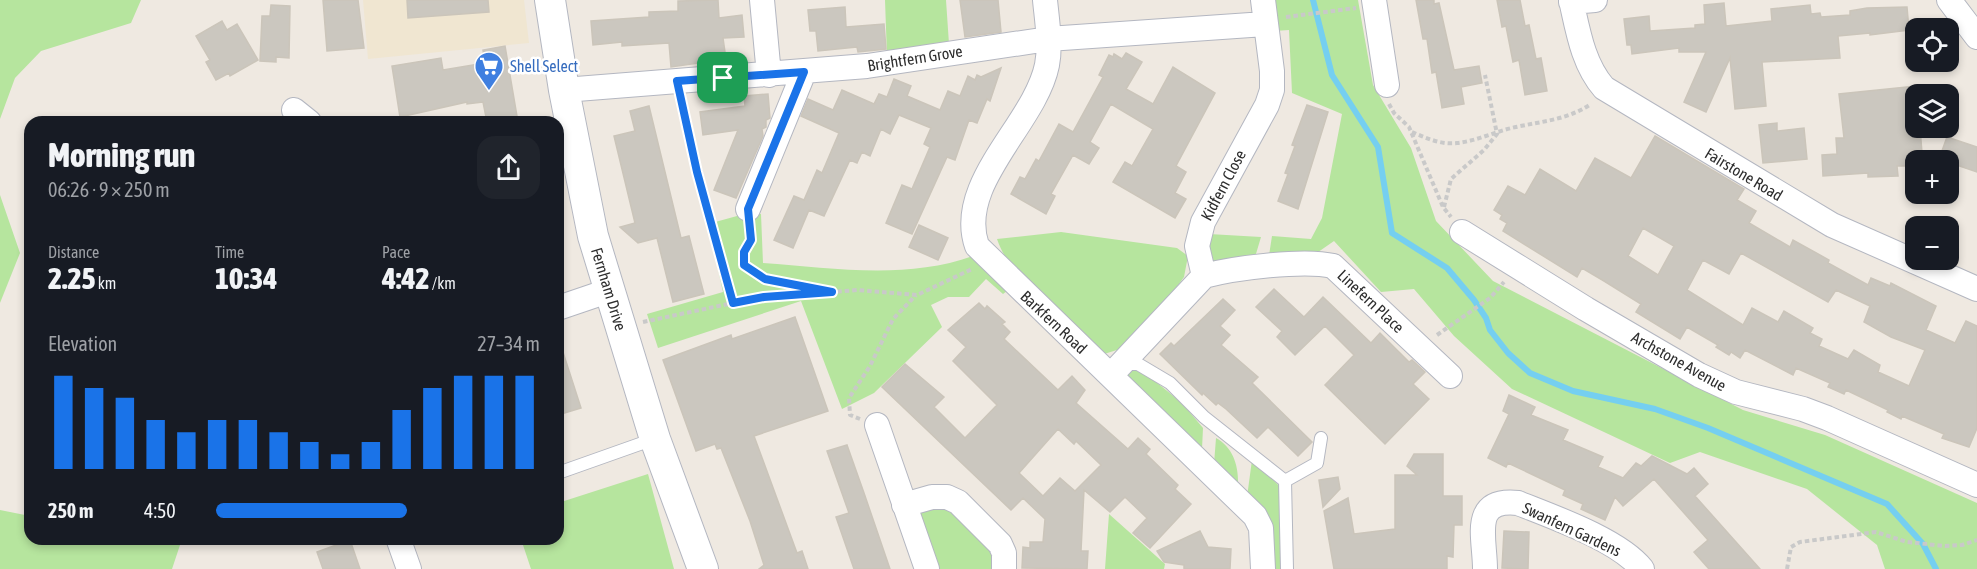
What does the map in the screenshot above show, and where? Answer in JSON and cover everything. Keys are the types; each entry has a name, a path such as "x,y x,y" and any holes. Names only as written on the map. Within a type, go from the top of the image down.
{"street":[{"name":"Fernham Drive","path":"550,0 564,90 593,236 655,439 702,569"},
{"path":"762,0 769,75"},
{"name":"Barkfern Road","path":"1045,0 1048,39 1047,66 1036,91 976,198 973,234 977,246 990,261 1116,370 1255,516 1261,528 1263,569"},
{"name":"Kidfern Close","path":"1204,276 1197,246 1203,222 1267,105 1272,90 1263,0"},
{"path":"1374,0 1387,85"},
{"path":"1571,1 1595,0"},
{"path":"1949,0 1977,38"},
{"name":"Fairstone Road","path":"1571,1 1584,56 1593,75 1604,88 1832,225 1977,289"},
{"name":"Brightfern Grove","path":"564,90 867,66 1048,39 1265,24"},
{"path":"748,209 804,72"},
{"name":"Archstone Avenue","path":"1462,232 1586,309 1700,375 1736,392 1803,409 1827,418 1977,484"},
{"name":"Linefern Place","path":"1204,276 1233,270 1311,264 1333,267 1450,376"},
{"path":"1116,370 1204,276"},
{"path":"564,306 608,291"},
{"path":"877,425 927,569"},
{"path":"904,505 939,496 958,502 1000,544 1004,553 1004,569"},
{"name":"Swanfern Gardens","path":"1485,569 1484,515 1490,507 1508,502 1518,503 1610,544 1634,560 1642,569"},
{"path":"400,545 409,569"}],"lane":[{"path":"1116,370 1138,364 1170,383 1204,417 1285,481"},
{"path":"1285,481 1317,463 1321,438"},
{"path":"564,471 655,439"},
{"path":"1285,481 1287,569"}],"path":[{"path":"1292,17 1350,9"},
{"path":"1485,75 1497,134"},
{"path":"677,81 697,172 733,303"},
{"path":"1387,85 1387,98 1394,113 1412,132 1443,207 1462,232"},
{"path":"1412,132 1436,142 1456,144 1577,113 1593,102 1617,96"},
{"path":"1443,207 1452,179 1484,150 1497,134"},
{"path":"748,209 751,240 744,252 744,265 765,279 832,292"},
{"path":"877,425 850,415 849,398 870,366 893,319 917,295 990,261"},
{"path":"620,327 764,297 858,290 917,295"},
{"path":"1419,347 1490,298"},
{"path":"1787,569 1791,547 1800,542 1876,532 1907,542 1945,546 1962,545 1977,540"}],"shaded area":[{"path":"363,0 524,0 529,43 368,59"}],"green space":[{"path":"0,0 141,0 131,23 41,51 15,78 0,119"},
{"path":"885,0 946,0 949,44 887,56"},
{"path":"1271,0 1358,0 1373,85 1411,148 1436,221 1493,281 1743,410 1825,435 1977,503 1977,569 1885,569 1877,545 1807,489 1700,452 1670,463 1512,389 1454,336 1414,289 1381,292 1334,241 1311,257 1268,262 1272,236 1311,239 1322,218 1342,114 1292,93 1289,30 1274,31"},
{"path":"0,195 20,253 0,303"},
{"path":"761,214 763,263 842,269 895,270 922,268 973,256 1011,288 1003,294 986,279 969,297 948,297 931,305 942,327 874,393 842,409 801,301 658,348 647,314 723,292 708,224 737,216"},
{"path":"1061,232 1177,248 1188,256 1184,277 1151,322 1120,349 1101,355 1089,341 1029,287 1005,256 997,239"},
{"path":"1209,234 1261,237 1253,264 1218,266 1208,260"},
{"path":"1140,369 1182,403 1203,428 1202,449 1129,384 1127,371"},
{"path":"1216,438 1227,447 1234,459 1238,472 1238,487 1214,464"},
{"path":"1252,460 1262,467 1279,486 1284,569 1271,569 1247,497"},
{"path":"648,474 674,569 531,569 523,545 564,545 564,501"},
{"path":"938,505 954,511 994,547 997,569 935,569 919,517 924,508"},
{"path":"0,510 24,515 24,545 180,545 172,569 0,569"},
{"path":"1109,514 1165,564 1164,569 1105,569"}],"building":[{"path":"323,0 358,0 364,48 327,51"},
{"path":"407,0 488,0 489,12 408,18"},
{"path":"718,0 719,18 742,15 744,37 723,38 726,59 671,67 669,43 622,46 622,42 593,45 591,21 649,17 649,12 678,11 678,1"},
{"path":"960,0 998,0 1001,32 965,37"},
{"path":"1416,0 1434,0 1434,4 1439,3 1454,70 1479,66 1482,83 1461,87 1464,104 1442,108 1436,72 1432,73 1427,39 1423,39"},
{"path":"1497,0 1520,0 1525,26 1529,25 1536,59 1541,58 1547,91 1525,95 1519,60 1513,62 1506,26 1502,27"},
{"path":"1724,3 1726,26 1772,21 1771,9 1810,5 1811,14 1820,13 1821,17 1850,15 1850,11 1867,8 1907,7 1908,18 1905,18 1905,31 1838,36 1840,58 1762,62 1766,106 1735,109 1730,58 1706,112 1684,102 1706,52 1679,52 1679,48 1632,54 1631,45 1627,45 1624,19 1649,16 1650,31 1695,28 1695,25 1705,24 1704,5"},
{"path":"271,5 290,6 289,58 276,57 276,62 260,61 262,16 270,16"},
{"path":"845,7 846,27 884,24 886,49 858,52 857,47 818,51 816,31 810,31 808,10"},
{"path":"222,21 227,30 237,24 258,60 230,76 229,73 216,80 206,62 210,60 196,36"},
{"path":"505,46 517,116 486,116 483,102 467,104 467,102 400,116 392,66 441,58 443,70 485,63 483,50"},
{"path":"1126,53 1142,62 1126,89 1153,104 1173,67 1215,93 1176,166 1186,172 1175,193 1186,199 1175,218 1113,182 1125,162 1132,166 1153,129 1111,104 1090,142 1099,148 1089,164 1073,155 1051,194 1055,196 1046,214 1011,194 1020,177 1025,179 1036,159 1039,161 1059,124 1073,132 1103,77 1099,75 1109,55 1113,57 1114,54 1122,59"},
{"path":"1001,68 990,101 987,99 977,123 969,120 955,160 947,157 912,234 886,223 902,185 912,189 930,147 924,144 931,128 899,115 890,134 881,129 870,156 862,152 857,163 850,160 824,216 809,210 793,248 774,240 794,196 804,200 817,170 822,173 839,133 801,116 808,99 833,110 842,90 874,104 879,94 887,97 894,79 911,86 907,96 940,110 948,91 960,96 968,76 975,80 977,75 981,77"},
{"path":"1905,87 1905,138 1921,138 1922,150 1905,150 1905,166 1897,166 1898,176 1868,177 1868,173 1823,176 1822,155 1837,154 1836,138 1844,138 1839,94"},
{"path":"768,94 770,118 766,120 766,127 762,129 763,136 736,198 714,190 738,130 703,135 700,112 745,106 744,96"},
{"path":"1307,105 1328,112 1298,209 1278,201 1295,146 1292,145"},
{"path":"649,106 681,238 689,236 704,294 673,302 657,238 638,243 620,227 635,223 614,136 635,131 630,111"},
{"path":"1777,123 1777,131 1804,128 1807,159 1763,163 1759,125"},
{"path":"1655,136 1744,189 1737,200 1756,211 1749,223 1790,247 1793,240 1868,285 1871,278 1890,286 1891,283 1936,306 1926,330 1955,343 1966,321 1977,326 1977,428 1969,447 1942,438 1944,434 1902,416 1901,419 1887,412 1888,410 1846,390 1844,394 1828,387 1830,383 1796,368 1793,375 1745,350 1740,358 1731,352 1729,355 1716,347 1718,345 1687,327 1680,339 1636,312 1641,304 1604,281 1582,268 1577,277 1503,231 1507,223 1500,219 1502,215 1494,210 1508,186 1525,195 1540,169 1576,191 1595,158 1631,178","holes":["1643,228 1674,246 1658,275 1628,256","1741,253 1828,302 1836,290 1870,306 1864,322 1891,337 1925,350 1909,386 1878,372 1880,365 1854,350 1848,359 1819,346 1822,339 1810,333 1813,328 1784,311 1778,322 1752,308 1743,325 1687,290 1703,260 1729,274"]},
{"path":"1947,138 1977,147 1977,172 1959,166 1959,150 1942,150"},
{"path":"919,225 948,238 938,260 909,247"},
{"path":"1274,289 1304,317 1323,297 1371,343 1380,333 1409,362 1412,360 1425,372 1413,384 1429,399 1385,444 1325,385 1354,355 1325,326 1295,355 1277,337 1282,331 1256,307"},
{"path":"1223,299 1235,310 1220,326 1230,335 1221,345 1258,377 1252,383 1312,442 1298,456 1268,427 1257,438 1226,409 1218,403 1216,405 1203,393 1202,395 1160,354 1171,343 1174,346"},
{"path":"979,303 985,309 987,306 1005,322 1002,324 1010,332 1004,339 1058,390 1072,376 1085,390 1076,403 1128,449 1138,438 1150,449 1146,454 1178,485 1175,489 1191,504 1150,548 1133,533 1147,518 1125,497 1110,512 1084,490 1081,551 1088,551 1087,569 1022,568 1023,547 1030,548 1030,542 1043,542 1045,519 1023,498 1011,510 882,387 905,364 944,397 934,407 965,438 997,405 953,361 966,347 948,330","holes":["1058,429 1074,444 1076,441 1101,465 1075,491 1060,478 1043,496 1019,473"]},
{"path":"795,317 828,411 754,436 797,553 802,551 808,569 759,569 764,565 750,521 721,448 717,449 715,444 696,451 663,360 731,335 732,339"},
{"path":"564,355 581,408 564,413"},
{"path":"1509,395 1535,407 1531,415 1568,430 1563,440 1603,457 1598,467 1623,478 1636,463 1641,466 1652,456 1687,474 1694,468 1708,484 1695,496 1760,569 1709,569 1694,552 1708,540 1654,479 1623,506 1615,497 1605,520 1581,509 1583,504 1563,495 1565,490 1508,463 1506,467 1488,458 1509,414 1503,411"},
{"path":"847,445 890,569 854,569 836,517 849,513 827,451"},
{"path":"1414,454 1443,454 1443,496 1462,496 1462,525 1454,525 1453,557 1447,556 1447,569 1334,569 1324,511 1348,498 1354,534 1395,529 1395,475 1417,475 1407,466"},
{"path":"1338,477 1340,489 1323,507 1319,480"},
{"path":"1200,531 1208,547 1231,549 1230,569 1184,569 1184,565 1164,562 1157,551"},
{"path":"1504,531 1529,532 1528,569 1502,568"},
{"path":"336,545 352,545 360,569 323,569 317,552"}],"waterway":[{"path":"1313,0 1332,75 1378,147 1392,233 1447,268 1474,300 1486,318 1490,330 1508,353 1530,373 1573,391 1655,409 1708,428 1887,504 1923,544 1936,569"}],"place":[{"name":"Shell Select","path":"489,92"}],"route":[{"path":"804,72 748,209 751,240 744,252 744,265 765,279 832,292 764,297 733,303 697,172 677,81 723,78 804,72"}]}
